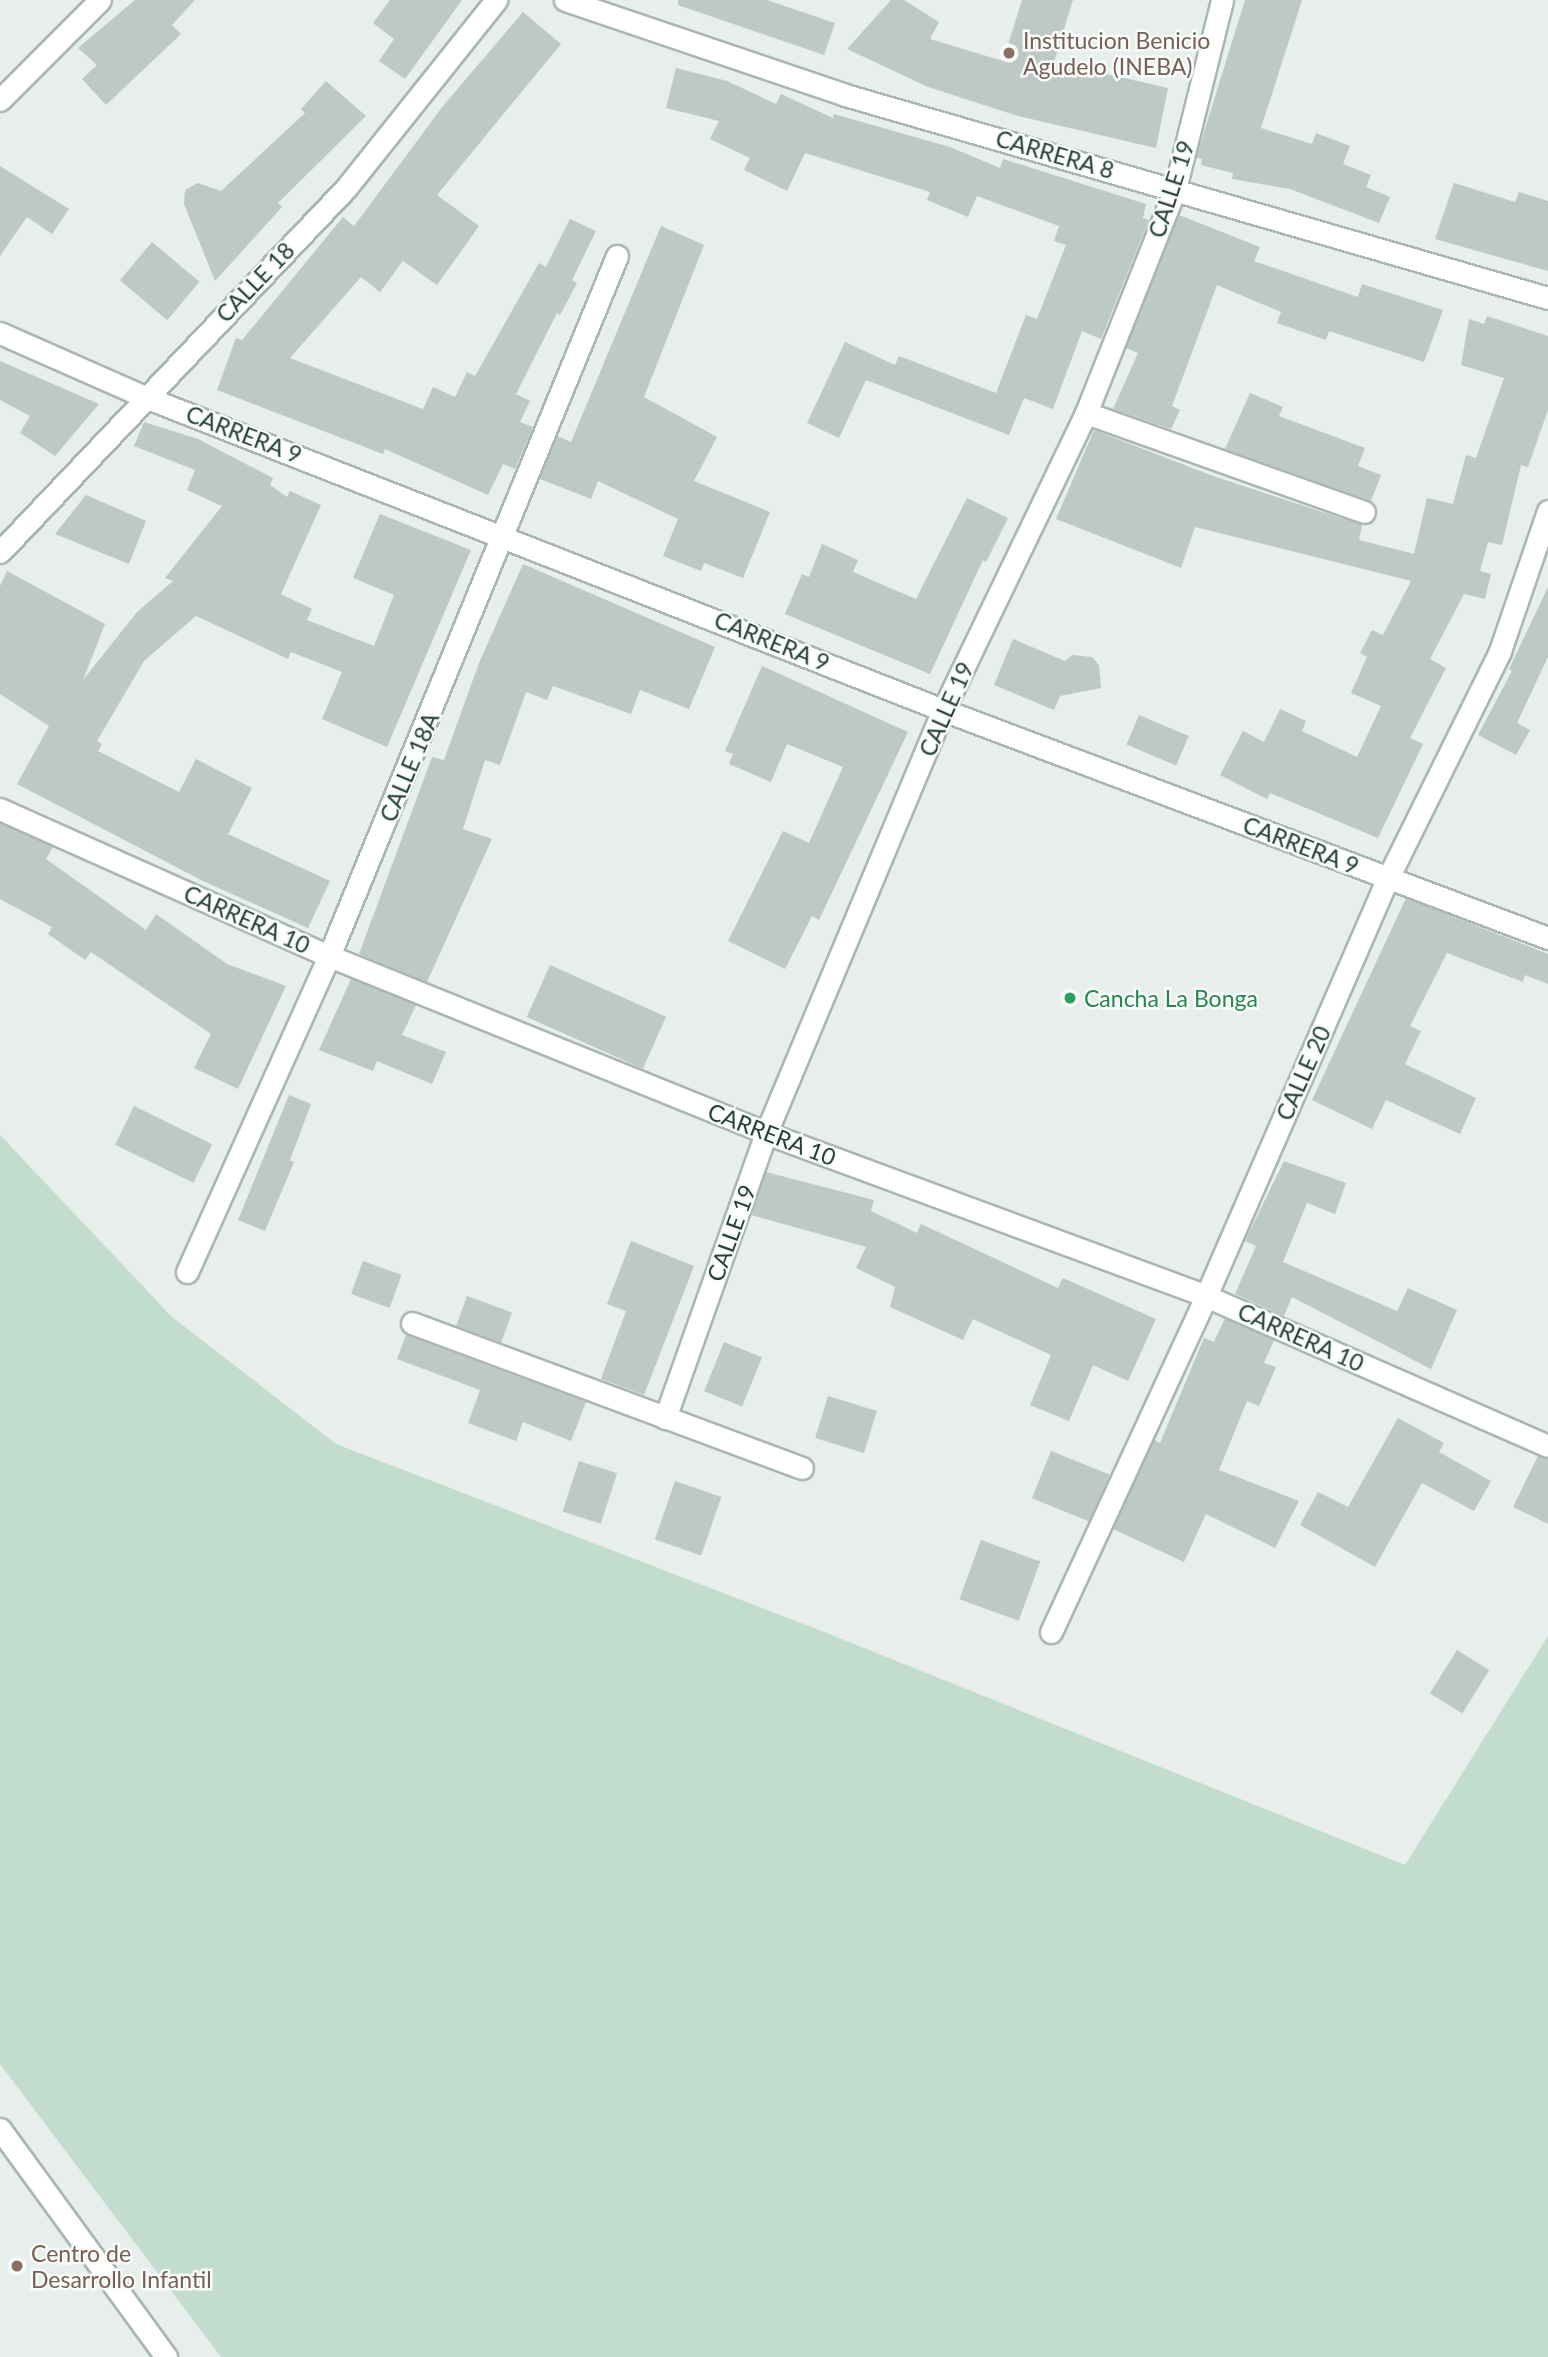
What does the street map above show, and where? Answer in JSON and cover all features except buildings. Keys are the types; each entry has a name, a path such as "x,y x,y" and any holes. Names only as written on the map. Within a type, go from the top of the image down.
{"street":[{"path":"0,100 100,0"},
{"name":"CALLE 18","path":"0,552 346,188 496,0"},
{"name":"CARRERA 8","path":"565,0 845,95 1548,298"},
{"name":"CALLE 19","path":"665,1418 766,1133 943,710 1086,413 1175,189 1222,0"},
{"name":"CALLE 18A","path":"187,1272 329,956 506,534 617,256"},
{"name":"CARRERA 9","path":"0,333 145,397 506,534 943,710 1548,938"},
{"path":"1086,413 1364,512"},
{"name":"CALLE 20","path":"1051,1632 1206,1296 1388,878 1500,650 1548,511"},
{"name":"CARRERA 10","path":"0,809 329,956 766,1133 1206,1296 1548,1446"},
{"path":"412,1324 802,1468"},
{"path":"0,2129 166,2357"}],"green space":[{"path":"0,1135 172,1317 336,1444 814,1628 1405,1865 1548,1636 1548,2357 221,2357 0,2064"}],"place":[{"name":"Institucion Benicio Agudelo (INEBA)","path":"1009,53"},
{"name":"Cancha La Bonga","path":"1070,998"},
{"name":"Centro de Desarrollo Infantil","path":"17,2266"}]}
